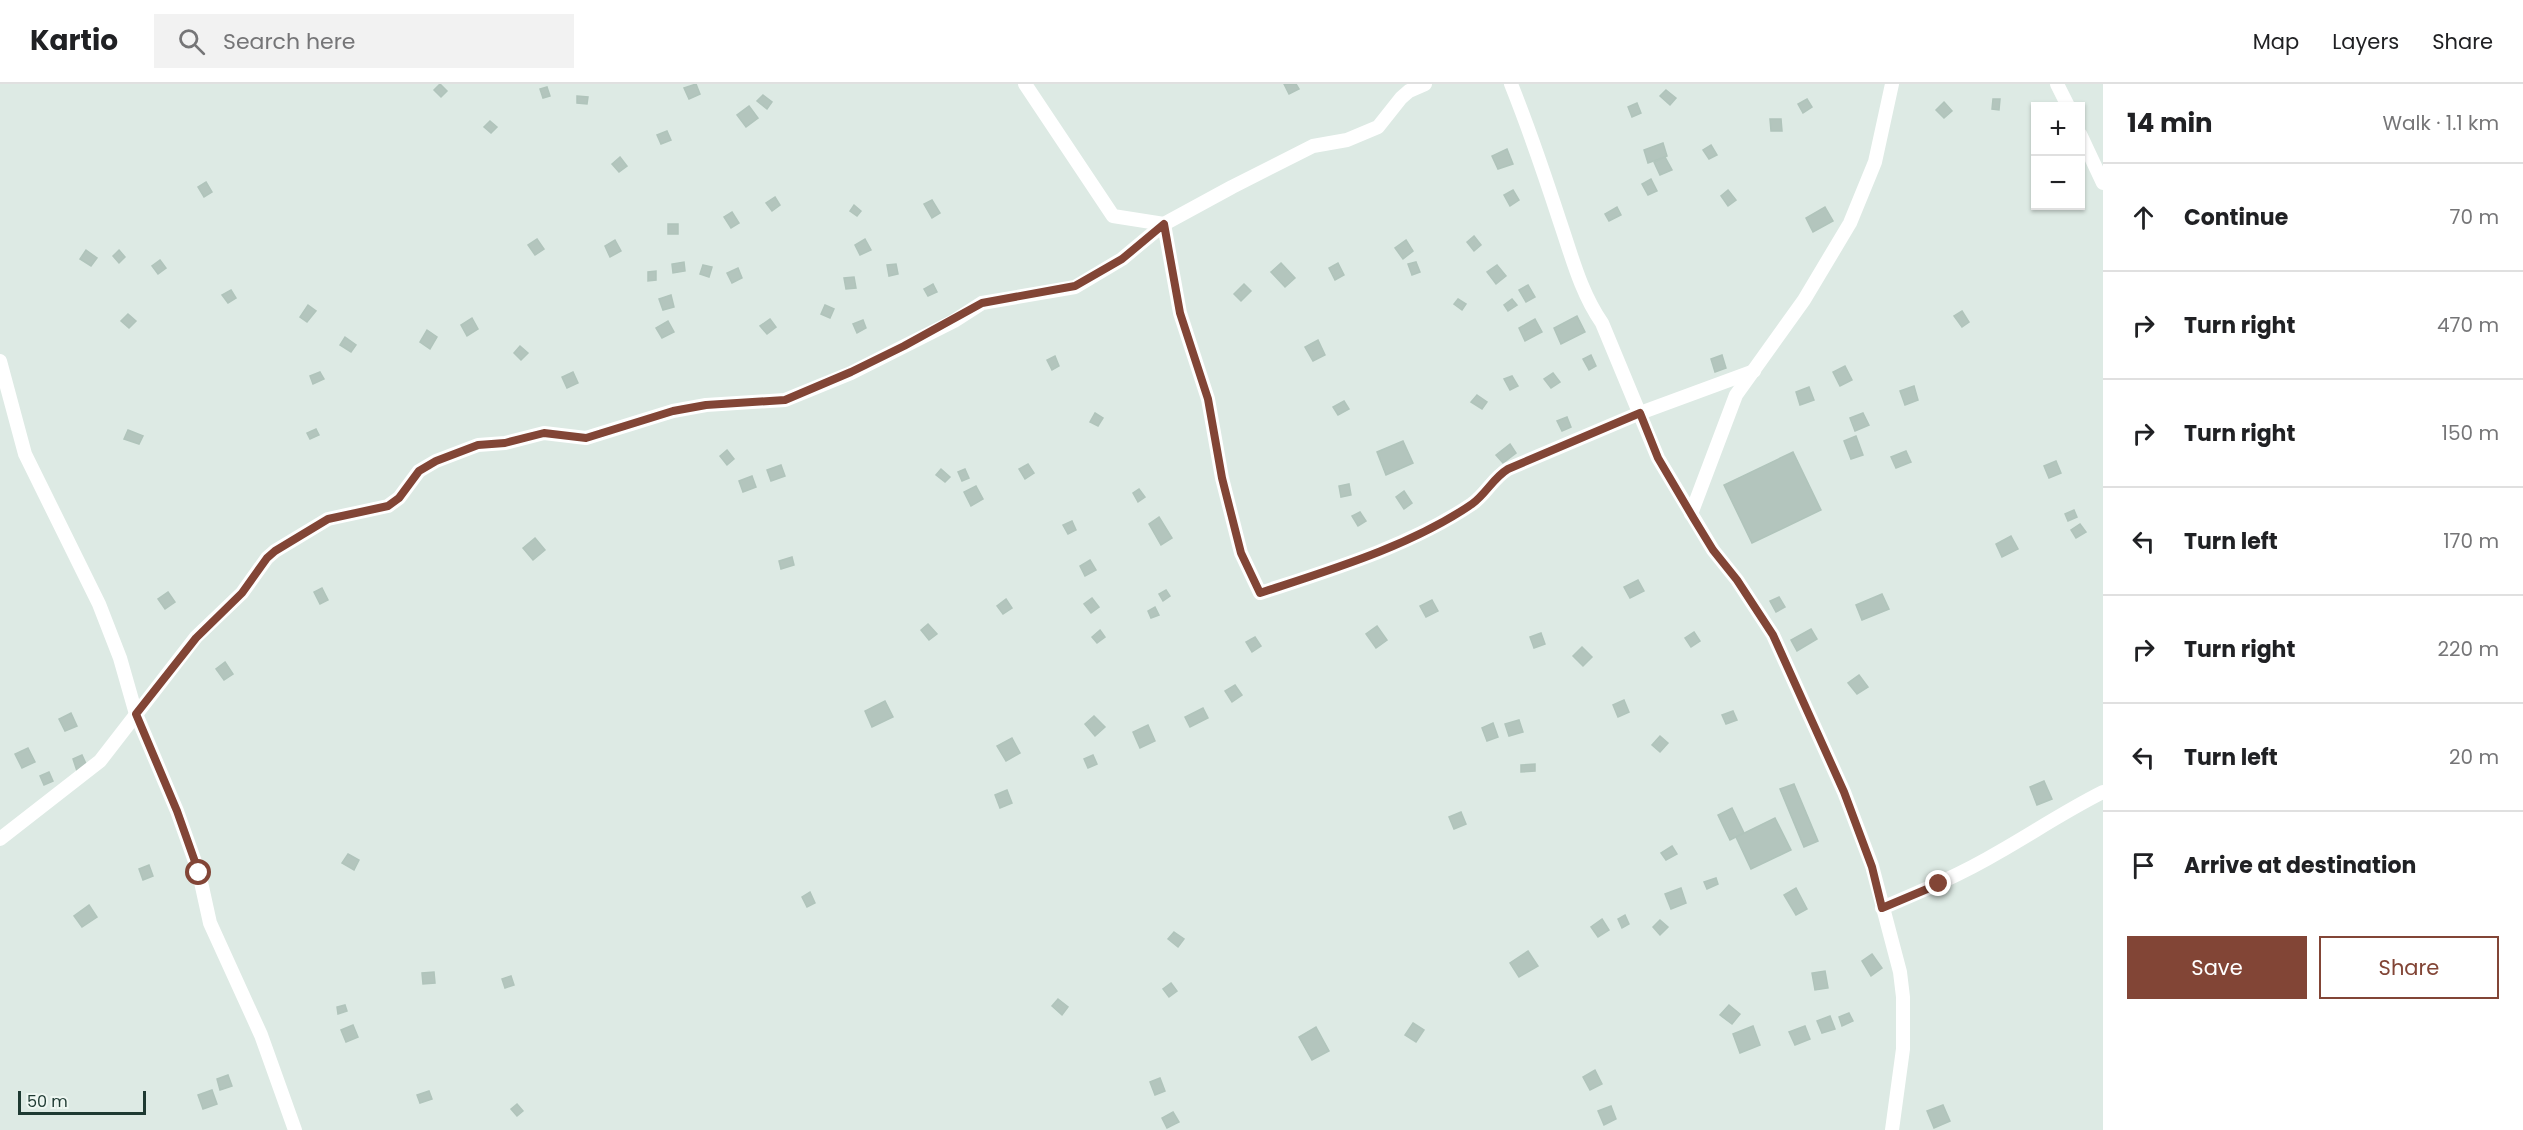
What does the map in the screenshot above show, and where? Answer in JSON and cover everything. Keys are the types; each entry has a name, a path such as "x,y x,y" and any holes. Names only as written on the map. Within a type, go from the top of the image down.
{"street":[{"path":"1025,84 1113,216 1164,224"},
{"path":"0,839 100,761 196,638 242,593 267,558 275,551 328,519 388,506 399,498 419,471 436,461 478,445 505,443 544,433 586,438 673,411 706,405 785,400 894,352 954,321 982,303 1075,286 1122,259 1164,224 1313,146 1347,140 1378,127 1401,98 1409,91 1425,84"},
{"path":"1511,84 1545,175 1582,288 1602,323 1658,458 1691,514 1773,635 1844,792 1872,867 1900,972 1903,997 1903,1049 1892,1130"},
{"path":"1691,514 1736,395 1804,300 1850,223 1875,162 1892,84"},
{"path":"2057,84 2066,102"},
{"path":"2085,145 2103,183"},
{"path":"1164,224 1180,313 1208,399 1222,478 1241,553 1260,593 1311,578 1411,537 1473,503 1499,475 1508,469 1640,413 1754,371"},
{"path":"0,361 25,454 99,604 120,658 136,714 177,811 195,862 210,923 261,1035 295,1130"},
{"path":"1882,908 1949,879 1998,853 2067,810 2103,792"}],"building":[{"path":"440,84 447,91 441,97 434,90"},
{"path":"696,84 700,94 689,99 684,88"},
{"path":"1284,84 1296,84 1299,89 1289,94"},
{"path":"547,87 550,96 543,98 540,89"},
{"path":"1666,90 1676,98 1670,105 1660,96"},
{"path":"763,95 772,102 767,109 757,101"},
{"path":"577,96 588,97 587,104 577,103"},
{"path":"1807,99 1812,107 1803,113 1798,104"},
{"path":"1993,99 2000,99 1999,110 1992,109"},
{"path":"1944,102 1952,111 1944,118 1936,110"},
{"path":"1637,103 1641,113 1632,117 1628,107"},
{"path":"749,106 758,118 746,127 737,115"},
{"path":"1770,119 1781,119 1782,131 1771,131"},
{"path":"490,121 497,127 491,133 484,127"},
{"path":"667,131 671,140 661,144 657,135"},
{"path":"1663,143 1667,156 1648,163 1644,150"},
{"path":"1711,145 1717,155 1709,159 1703,150"},
{"path":"1507,149 1513,164 1498,169 1492,156"},
{"path":"620,157 627,166 619,172 612,164"},
{"path":"1665,157 1672,170 1660,175 1654,162"},
{"path":"1651,179 1657,191 1648,195 1642,184"},
{"path":"206,182 212,192 204,197 198,187"},
{"path":"1513,190 1519,200 1510,206 1504,195"},
{"path":"1728,190 1736,200 1728,206 1721,196"},
{"path":"775,197 780,205 772,211 766,203"},
{"path":"932,200 940,213 932,218 924,204"},
{"path":"854,205 861,211 857,216 850,211"},
{"path":"1617,207 1621,215 1609,221 1605,214"},
{"path":"1825,207 1833,221 1813,232 1806,218"},
{"path":"732,212 739,223 731,228 724,217"},
{"path":"668,224 678,224 678,234 668,234"},
{"path":"1474,236 1481,245 1474,251 1467,242"},
{"path":"537,239 544,249 535,255 528,245"},
{"path":"865,239 871,250 860,255 855,245"},
{"path":"615,240 621,251 610,257 605,246"},
{"path":"1406,240 1413,251 1403,259 1395,248"},
{"path":"86,250 97,258 91,266 80,259"},
{"path":"119,250 125,257 119,263 113,256"},
{"path":"160,260 166,268 158,274 152,266"},
{"path":"684,262 685,271 673,273 672,264"},
{"path":"1416,262 1420,272 1412,275 1408,264"},
{"path":"1281,263 1295,278 1285,287 1271,272"},
{"path":"1338,263 1344,275 1335,280 1329,268"},
{"path":"896,264 898,274 889,276 887,265"},
{"path":"703,265 712,267 709,277 700,274"},
{"path":"1497,265 1506,276 1496,284 1487,272"},
{"path":"738,268 742,278 732,283 727,273"},
{"path":"656,271 656,280 648,281 648,272"},
{"path":"854,277 856,288 846,289 844,278"},
{"path":"933,284 937,292 928,296 924,289"},
{"path":"1244,284 1251,291 1241,301 1234,294"},
{"path":"1528,285 1535,297 1526,302 1519,290"},
{"path":"231,290 236,298 228,303 222,295"},
{"path":"671,295 674,307 663,310 659,299"},
{"path":"1458,299 1466,304 1462,310 1454,304"},
{"path":"1512,299 1517,305 1508,311 1504,305"},
{"path":"308,305 316,311 307,322 300,317"},
{"path":"825,305 834,309 830,318 821,314"},
{"path":"1962,311 1969,322 1962,327 1954,316"},
{"path":"128,314 136,321 129,328 121,321"},
{"path":"1577,316 1585,332 1561,344 1554,328"},
{"path":"472,318 478,329 467,336 461,325"},
{"path":"770,319 776,327 767,334 760,326"},
{"path":"1535,319 1542,332 1525,341 1519,328"},
{"path":"863,320 866,328 857,333 853,324"},
{"path":"668,321 674,332 662,338 656,328"},
{"path":"427,330 437,337 430,349 420,342"},
{"path":"345,337 356,345 351,352 340,345"},
{"path":"1318,340 1325,355 1313,361 1305,347"},
{"path":"520,346 528,353 521,360 514,353"},
{"path":"1591,355 1596,366 1589,370 1583,359"},
{"path":"1722,355 1726,368 1715,372 1711,359"},
{"path":"1055,356 1059,366 1052,370 1047,360"},
{"path":"1845,366 1852,380 1840,386 1833,372"},
{"path":"320,372 324,379 313,384 310,376"},
{"path":"573,372 578,383 567,388 562,377"},
{"path":"1553,373 1560,382 1551,388 1544,379"},
{"path":"1512,376 1518,386 1510,390 1504,379"},
{"path":"1914,386 1918,400 1905,405 1900,391"},
{"path":"1809,387 1814,400 1800,405 1796,392"},
{"path":"1477,395 1487,402 1482,409 1471,402"},
{"path":"1344,401 1349,409 1338,415 1333,407"},
{"path":"1095,413 1103,418 1098,426 1090,422"},
{"path":"1863,413 1869,425 1855,431 1850,418"},
{"path":"1567,417 1571,427 1562,431 1557,421"},
{"path":"316,429 319,435 310,439 307,433"},
{"path":"128,430 143,436 139,444 124,439"},
{"path":"1856,436 1863,455 1851,459 1844,441"},
{"path":"1403,441 1413,463 1386,475 1377,452"},
{"path":"1510,444 1516,453 1503,463 1496,455"},
{"path":"727,450 734,459 727,465 720,456"},
{"path":"1906,451 1911,462 1896,468 1891,457"},
{"path":"1793,452 1821,510 1752,543 1724,485"},
{"path":"2056,461 2061,473 2049,478 2044,466"},
{"path":"1028,464 1034,473 1025,479 1019,469"},
{"path":"781,465 785,476 771,481 767,470"},
{"path":"941,469 950,477 945,482 936,475"},
{"path":"965,469 969,478 962,481 958,472"},
{"path":"752,476 756,487 743,492 739,481"},
{"path":"1349,484 1351,495 1341,497 1339,486"},
{"path":"976,486 983,499 971,506 964,492"},
{"path":"1139,489 1145,497 1138,502 1133,493"},
{"path":"1404,491 1412,503 1404,509 1396,497"},
{"path":"2074,510 2077,517 2068,521 2065,514"},
{"path":"1360,512 1366,521 1358,526 1352,516"},
{"path":"1159,517 1172,538 1161,545 1149,524"},
{"path":"1072,521 1076,530 1068,534 1063,525"},
{"path":"2080,524 2086,532 2076,538 2071,530"},
{"path":"2011,536 2018,549 2002,557 1996,544"},
{"path":"535,538 545,550 533,560 523,548"},
{"path":"792,557 794,565 781,569 779,561"},
{"path":"1090,560 1096,570 1085,576 1080,566"},
{"path":"1638,580 1644,591 1630,598 1624,587"},
{"path":"322,588 328,600 320,604 314,592"},
{"path":"1166,590 1170,596 1163,601 1159,594"},
{"path":"168,592 175,602 165,609 158,599"},
{"path":"1882,594 1889,609 1862,620 1856,605"},
{"path":"1779,597 1785,607 1776,612 1770,601"},
{"path":"1092,598 1099,607 1091,613 1084,604"},
{"path":"1006,599 1012,608 1003,614 997,606"},
{"path":"1432,600 1438,611 1426,617 1420,606"},
{"path":"1155,607 1159,615 1151,618 1148,611"},
{"path":"928,624 937,634 929,640 921,630"},
{"path":"1377,626 1387,640 1376,648 1366,634"},
{"path":"1811,629 1817,639 1797,651 1791,640"},
{"path":"1100,630 1105,637 1097,643 1092,637"},
{"path":"1694,632 1700,641 1691,647 1685,638"},
{"path":"1541,633 1545,644 1534,648 1530,637"},
{"path":"1255,637 1261,646 1252,652 1246,642"},
{"path":"1582,647 1592,657 1583,666 1573,656"},
{"path":"225,662 233,674 224,680 216,669"},
{"path":"1859,675 1868,687 1857,694 1848,683"},
{"path":"1235,685 1242,695 1232,702 1225,691"},
{"path":"1624,700 1629,712 1618,717 1613,705"},
{"path":"885,701 893,717 872,727 865,711"},
{"path":"1203,708 1208,718 1190,727 1185,717"},
{"path":"1733,711 1737,720 1726,724 1722,715"},
{"path":"71,713 77,726 65,731 59,719"},
{"path":"1094,716 1105,727 1095,736 1085,724"},
{"path":"1519,720 1523,732 1509,736 1505,724"},
{"path":"1493,723 1498,737 1487,741 1482,728"},
{"path":"1148,725 1155,741 1140,748 1133,732"},
{"path":"1660,736 1668,743 1660,752 1652,745"},
{"path":"1012,738 1020,753 1006,761 997,746"},
{"path":"28,748 35,762 22,768 15,754"},
{"path":"82,755 87,766 77,771 73,759"},
{"path":"1093,755 1097,764 1088,768 1084,759"},
{"path":"1535,764 1535,771 1521,772 1521,765"},
{"path":"49,772 53,781 44,785 40,776"},
{"path":"2044,781 2052,799 2037,805 2030,787"},
{"path":"1794,784 1818,841 1804,847 1780,789"},
{"path":"1007,790 1012,803 1000,808 995,795"},
{"path":"1732,808 1744,833 1730,840 1718,815"},
{"path":"1461,812 1466,824 1454,829 1449,817"},
{"path":"1775,818 1791,850 1751,869 1736,837"},
{"path":"1672,846 1677,854 1666,860 1661,853"},
{"path":"348,854 359,860 354,870 342,863"},
{"path":"149,865 153,876 143,880 139,869"},
{"path":"1716,878 1718,884 1707,889 1704,882"},
{"path":"1681,888 1686,903 1671,909 1665,894"},
{"path":"1796,888 1807,909 1796,915 1784,895"},
{"path":"810,892 815,903 807,907 802,897"},
{"path":"89,905 97,917 82,927 74,916"},
{"path":"1625,915 1629,924 1622,928 1618,919"},
{"path":"1602,919 1609,930 1598,937 1591,927"},
{"path":"1660,920 1668,927 1660,935 1653,927"},
{"path":"1174,932 1184,939 1178,947 1168,939"},
{"path":"1528,951 1538,966 1519,977 1510,963"},
{"path":"1872,954 1882,968 1871,976 1862,961"},
{"path":"1825,971 1828,988 1815,990 1812,973"},
{"path":"434,972 435,983 423,984 422,973"},
{"path":"511,976 514,985 505,988 502,979"},
{"path":"1171,983 1177,991 1169,997 1163,989"},
{"path":"1058,999 1068,1007 1062,1015 1052,1006"},
{"path":"345,1005 347,1011 338,1014 337,1007"},
{"path":"1729,1005 1740,1014 1732,1024 1720,1015"},
{"path":"1849,1013 1853,1021 1842,1026 1839,1017"},
{"path":"1830,1016 1835,1029 1822,1033 1817,1021"},
{"path":"1413,1023 1424,1030 1416,1042 1405,1035"},
{"path":"353,1025 358,1037 346,1042 341,1030"},
{"path":"1753,1026 1760,1045 1740,1053 1733,1034"},
{"path":"1805,1026 1810,1039 1795,1045 1789,1032"},
{"path":"1316,1027 1329,1051 1312,1060 1299,1037"},
{"path":"1595,1070 1602,1084 1590,1090 1583,1077"},
{"path":"228,1075 232,1086 220,1090 217,1079"},
{"path":"1160,1078 1165,1091 1155,1095 1150,1082"},
{"path":"212,1090 217,1104 203,1109 198,1095"},
{"path":"429,1091 432,1099 420,1103 417,1095"},
{"path":"517,1104 523,1111 517,1116 511,1109"},
{"path":"1943,1105 1950,1121 1934,1128 1927,1111"},
{"path":"1611,1106 1616,1119 1604,1125 1598,1111"},
{"path":"1173,1112 1179,1122 1167,1128 1162,1118"}],"route":[{"path":"199,873 177,811 136,714 196,638 235,601 267,558 275,551 328,519 388,506 399,498 419,471 454,453 478,445 505,443 544,433 586,438 673,411 706,405 785,400 904,346 954,321 982,303 1075,286 1122,259 1164,224 1180,313 1208,399 1222,478 1241,553 1260,593 1311,578 1411,537 1473,503 1484,494 1499,475 1508,469 1640,413 1658,458 1694,519 1773,635 1844,792 1872,867 1882,908 1939,884"}]}
